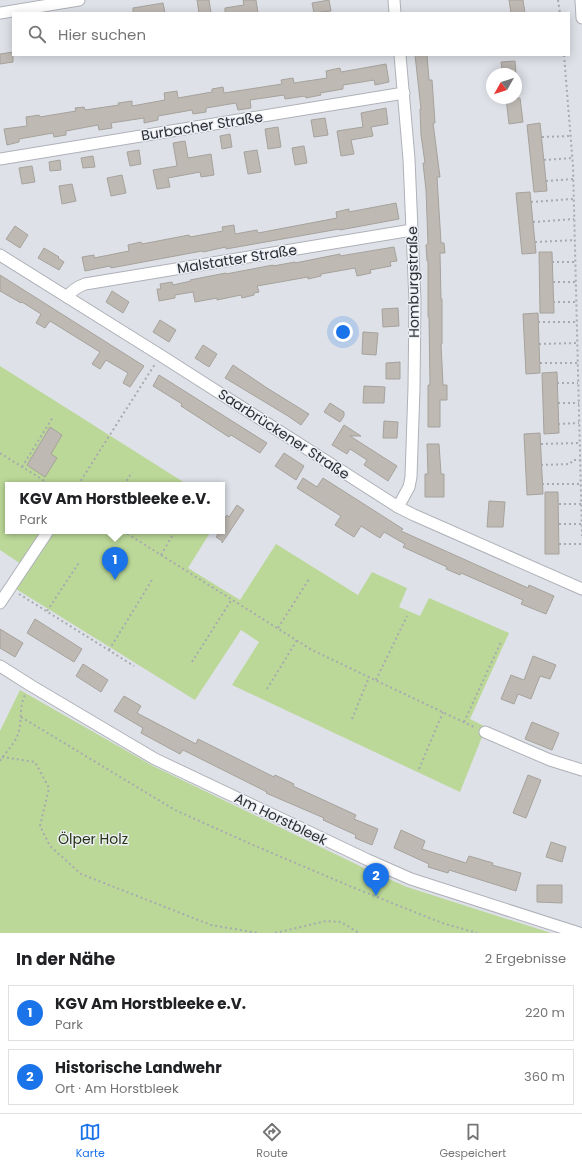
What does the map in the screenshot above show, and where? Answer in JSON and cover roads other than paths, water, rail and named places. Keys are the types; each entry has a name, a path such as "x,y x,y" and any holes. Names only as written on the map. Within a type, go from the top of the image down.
{"street":[{"path":"0,13 79,0"},
{"path":"394,0 395,12"},
{"path":"581,0 582,18"},
{"name":"Homburgstraße","path":"398,507 409,487 411,477 414,348 414,301 409,159 400,56"},
{"name":"Burbacher Straße","path":"0,159 404,93"},
{"name":"Malstatter Straße","path":"66,297 71,291 85,284 412,230"},
{"name":"Saarbrückener Straße","path":"0,254 398,507 582,589"},
{"path":"0,603 46,534"},
{"name":"Am Horstbleek","path":"0,666 155,759 368,860 411,879 579,933"},
{"path":"485,732 550,760 582,770"}],"place":[{"name":"KGV Am Horstbleeke e.V.","path":"115,580"},
{"name":"Historische Landwehr","path":"376,896"}],"park label":[{"name":"Ölper Holz","path":"93,839"}]}
